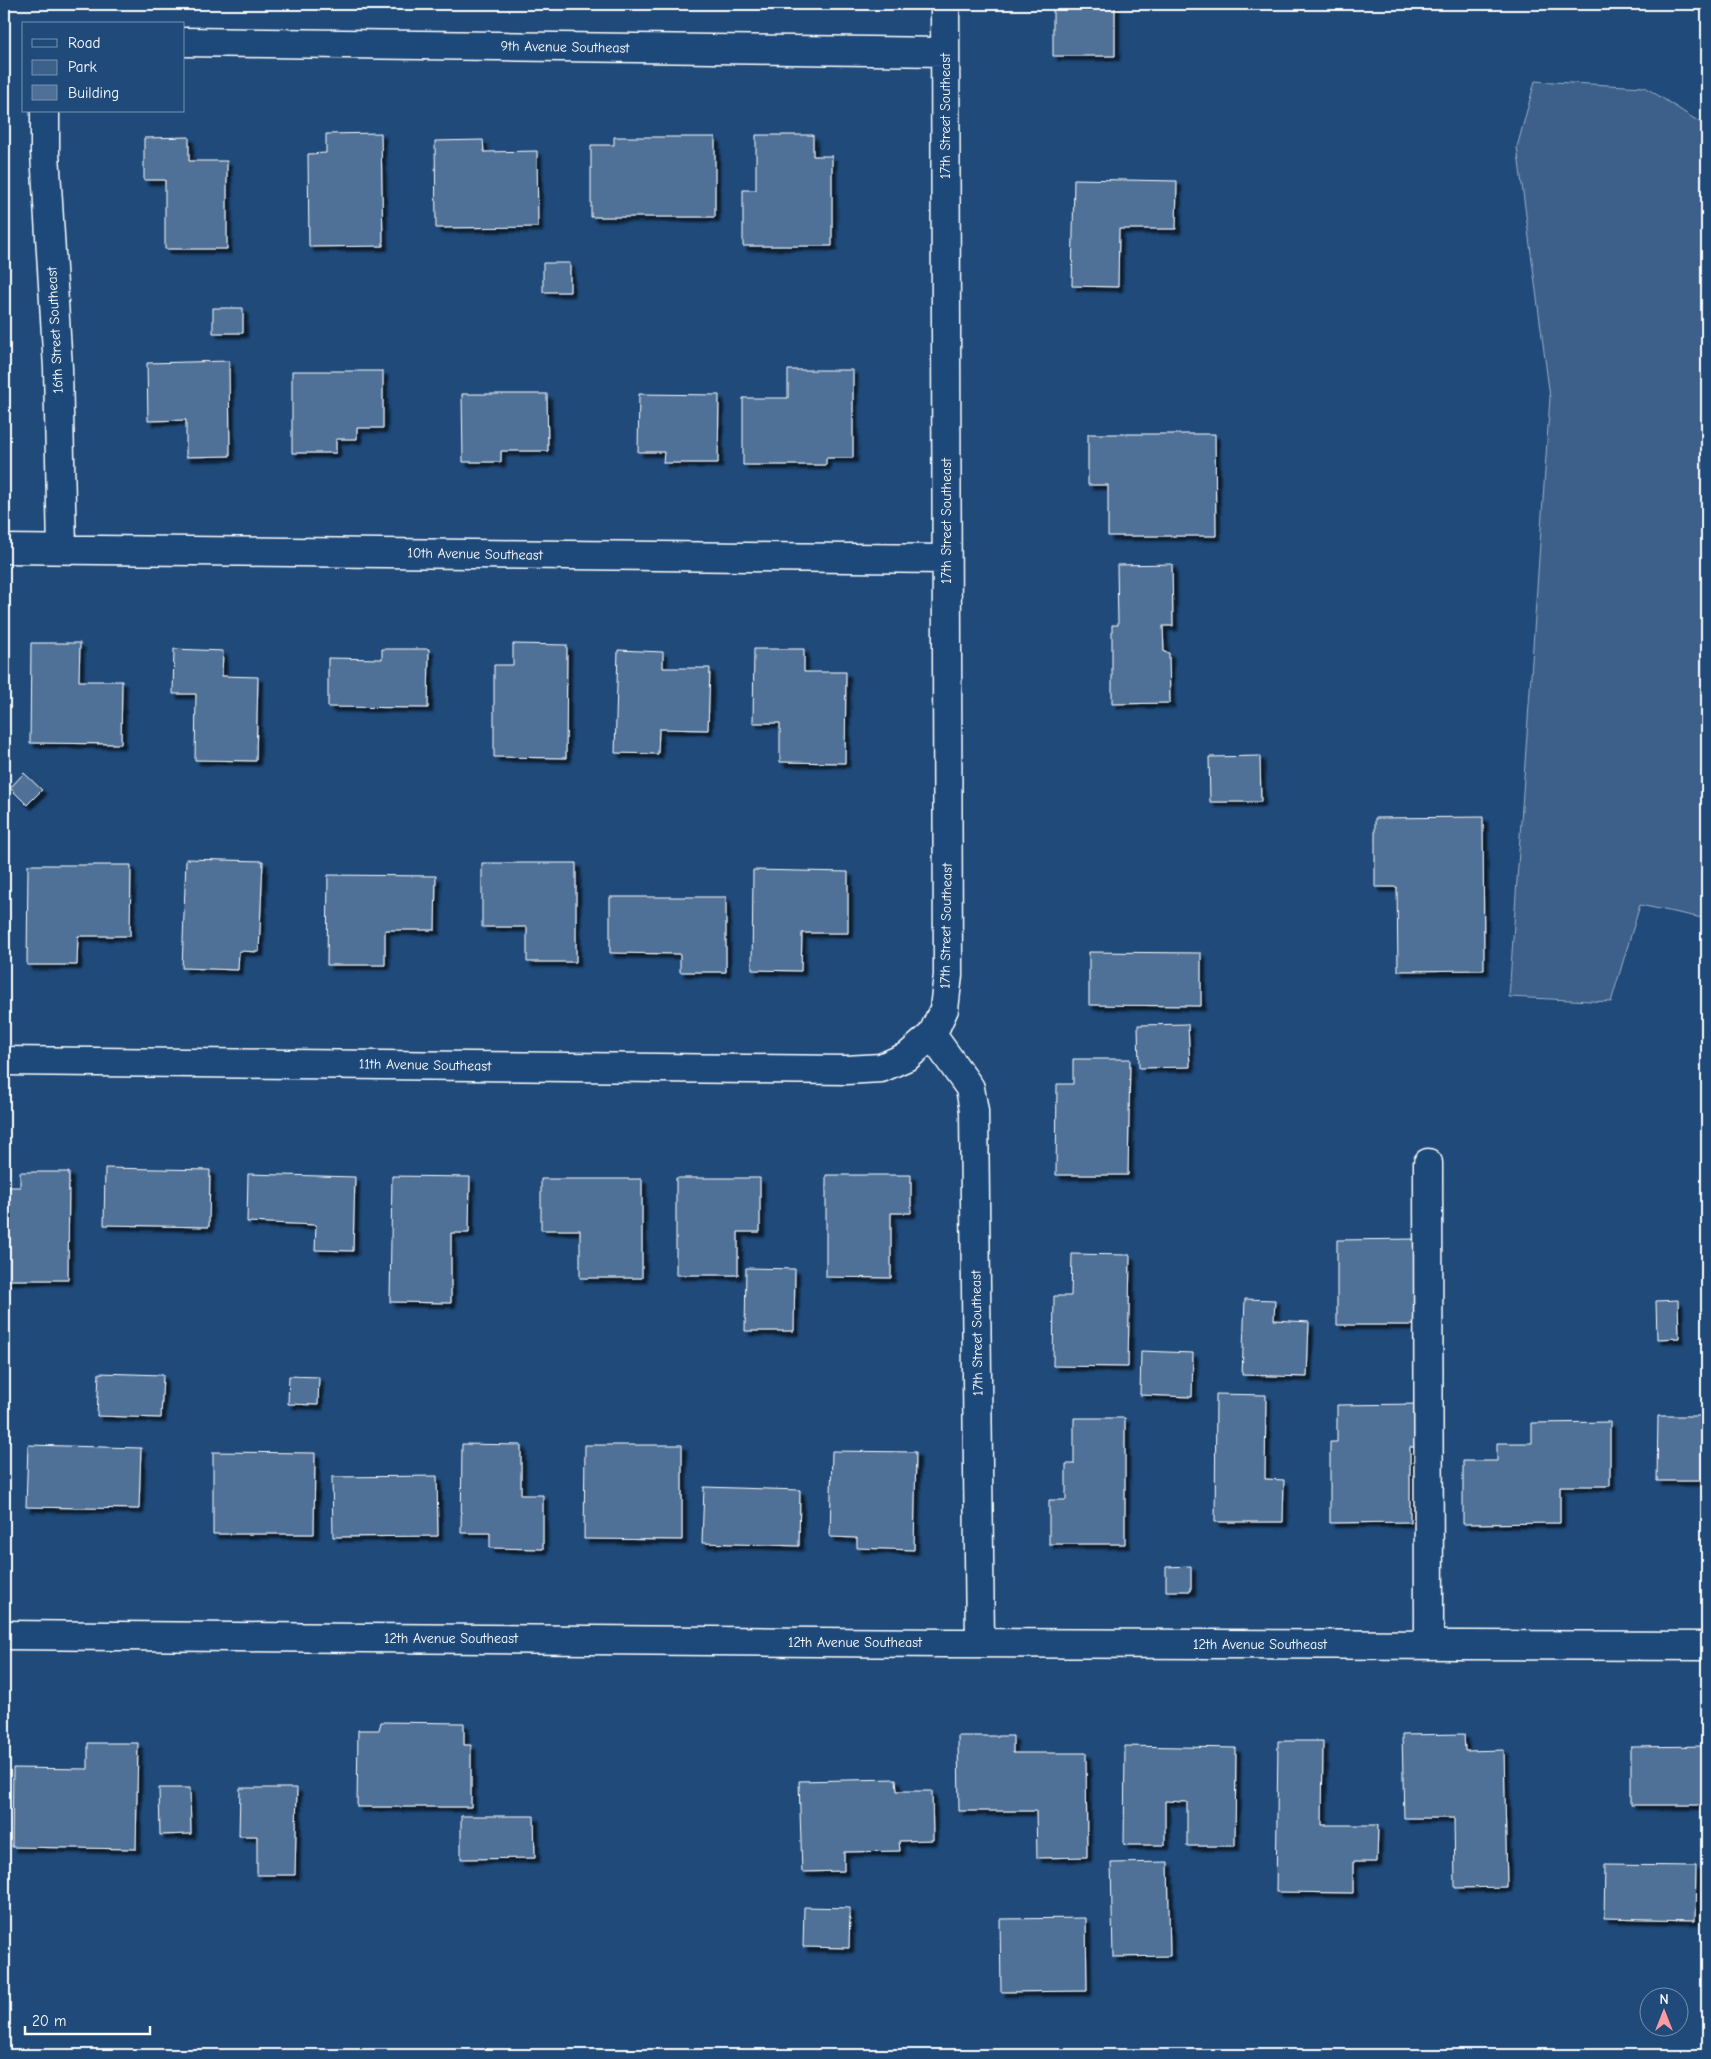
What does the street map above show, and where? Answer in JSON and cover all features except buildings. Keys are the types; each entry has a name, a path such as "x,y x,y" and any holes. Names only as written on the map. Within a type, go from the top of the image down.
{"street":[{"name":"17th Street Southeast","path":"846,1070 881,1068 908,1056 932,1035 944,1008 948,974 945,4"},
{"name":"9th Avenue Southeast","path":"185,42 945,52"},
{"name":"16th Street Southeast","path":"45,112 45,153 58,368 62,549"},
{"name":"10th Avenue Southeast","path":"4,549 946,559"},
{"name":"17th Street Southeast","path":"932,1035 970,1088 974,1111 980,1643"},
{"name":"11th Avenue Southeast","path":"4,1061 846,1070"},
{"path":"1428,1163 1429,1645"},
{"name":"12th Avenue Southeast","path":"4,1634 980,1643 1707,1646"}],"green space":[{"path":"1535,81 1645,87 1707,127 1707,919 1640,905 1611,1002 1509,997 1550,397 1517,147"}]}
